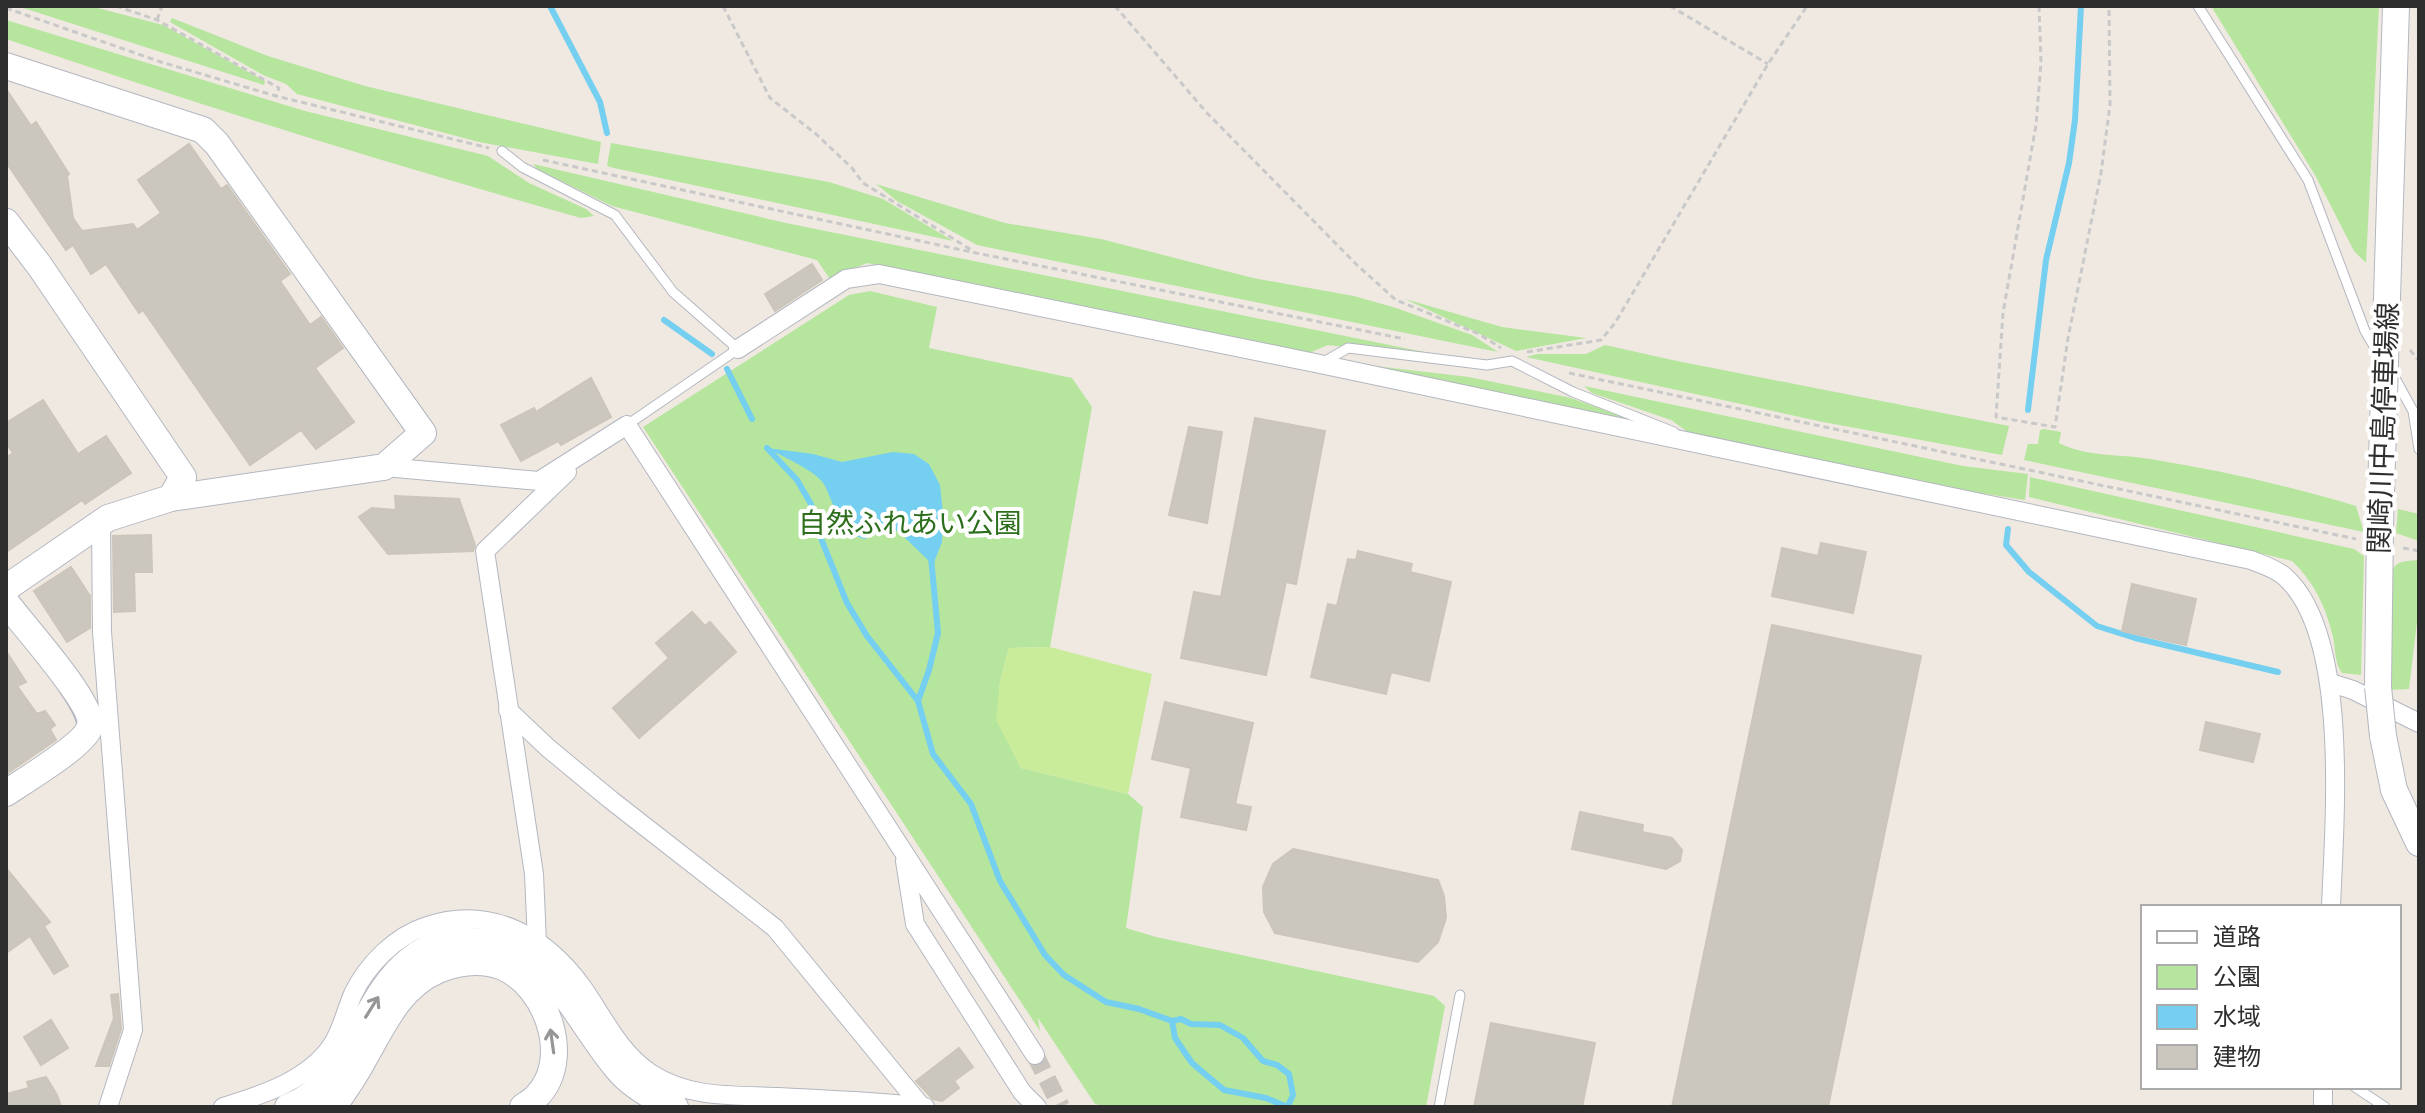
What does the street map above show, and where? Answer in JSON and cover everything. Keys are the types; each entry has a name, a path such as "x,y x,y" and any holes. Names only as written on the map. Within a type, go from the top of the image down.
{"main road":[{"name":"関崎川中島停車場線","path":"2396,6 2378,687 2383,736 2394,790 2419,843"},
{"path":"6,66 203,130 217,144 423,433 385,467 171,498 139,507 101,522 6,588"},
{"path":"6,222 39,265 183,477 171,498"},
{"path":"6,602 101,721 89,729 77,744 6,793"},
{"path":"288,1107 316,1091 338,1065 390,979 410,960 432,946 463,940 486,942 514,950 540,967 558,986 616,1068 652,1097 675,1107"},
{"path":"331,1107 362,1067 402,996 416,981 461,963 488,963 505,968 525,982 543,1007 556,1048 550,1074 538,1096 523,1107"}],"street":[{"path":"738,349 846,279 879,274 2251,560 2274,569 2286,578 2308,609 2331,683 2336,772 2331,905"},
{"path":"385,467 539,481 627,425 1035,1055"},
{"path":"537,943 534,874 485,551 597,444"},
{"path":"101,522 101,721 133,1030 108,1107"},
{"path":"2331,683 2353,690 2419,723"},
{"path":"508,710 611,800 775,928 923,1107"},
{"path":"904,854 915,924 1033,1106"},
{"path":"223,1107 286,1084 307,1070 332,1045 354,992 367,972 384,952 405,936 424,926 447,920 474,920 499,922 521,930 567,966 622,1048 650,1073 689,1091 776,1102 923,1107"}],"lane":[{"path":"2198,6 2308,180 2368,338 2413,411 2419,449"},
{"path":"502,151 522,167 573,196 615,215 673,292 738,349 627,425"},
{"path":"1320,364 1348,348 1487,365 1512,361 1573,392 1664,427 1695,443"},
{"path":"1439,1107 1460,995"},
{"path":"2358,1089 2385,1107"}],"path":[{"path":"116,6 157,20 279,88 276,96"},
{"path":"157,20 162,6"},
{"path":"723,6 770,98 816,134 852,168 863,183 976,253"},
{"path":"1115,6 1207,113 1357,265 1396,300 1479,334 1508,352 1512,361 1521,353 1601,340 1615,323 1768,64 1807,6"},
{"path":"1670,6 1768,64"},
{"path":"2039,6 2041,62 2036,125 2003,313 1996,417 2055,427 2068,338 2101,173 2110,105 2109,6"},
{"path":"6,8 161,62 276,96 502,151"},
{"path":"539,159 976,253 1405,339"},
{"path":"1558,370 2380,534 2419,551"}],"green space":[{"path":"17,6 90,6 163,25 265,81 264,85"},
{"path":"2211,6 2379,6 2366,263 2354,251 2315,175"},
{"path":"172,18 268,56 365,86 601,142 598,164 479,142 297,94 286,84 263,75 170,22"},
{"path":"6,20 305,111 488,156 529,183 586,209 594,216 581,218 436,176 77,63 6,39"},
{"path":"611,143 829,182 883,199 953,241 607,166"},
{"path":"533,164 786,223 1434,354 1429,357 1328,345 1309,353 867,263 830,279 817,260 612,206 537,169"},
{"path":"876,184 1005,223 1101,239 1253,278 1354,296 1472,335 1498,352 977,245 897,201"},
{"name":"自然ふれあい公園","path":"870,291 937,307 929,348 1072,378 1092,407 1050,647 1009,648 1000,681 997,720 1021,768 1128,794 1143,807 1126,928 1434,996 1445,1006 1426,1107 1109,1107 1095,1104 1038,1018 1040,1031 643,427 849,295"},
{"path":"1405,299 1502,327 1586,338 1516,351"},
{"path":"1605,345 2009,426 2002,455 1823,422 1526,357 1537,354 1586,354"},
{"path":"1358,364 1469,377 1571,398 1635,421"},
{"path":"1584,386 1963,466 2028,474 2025,500 1910,482 1688,432 1671,420 1592,393"},
{"path":"2040,430 2061,432 2059,443 2081,451 2202,468 2356,506 2364,532 2024,460 2028,444 2038,444"},
{"path":"2030,477 2354,549 2364,556 2361,675 2342,673 2339,669 2323,605 2313,586 2292,561 2029,497"},
{"path":"2398,509 2419,514 2419,541 2396,533"},
{"path":"2419,560 2419,605 2409,689 2389,690 2387,625 2391,574 2397,564"},
{"path":"1050,647 1152,674 1128,794 1021,768 996,720 1000,681 1009,648"}],"water":[{"path":"767,448 813,454 842,462 893,452 914,454 929,464 940,485 943,513 942,542 933,565 898,531 879,531 865,539 857,536 839,518 821,481 808,470"}],"building":[{"path":"6,89 31,126 36,122 69,174 73,218 82,231 133,224 137,230 161,213 138,180 189,144 221,189 227,185 290,274 280,281 310,325 321,317 343,348 315,368 354,422 316,449 301,430 250,465 143,310 139,313 106,264 91,274 73,245 66,250 6,162"},
{"path":"812,264 822,280 775,311 765,294"},
{"path":"591,378 611,417 561,445 558,441 521,461 501,425 534,408 536,412"},
{"path":"43,400 78,454 106,436 131,473 85,504 82,500 6,552 6,458 13,453 6,443 6,423"},
{"path":"1255,418 1325,431 1296,584 1286,582 1266,675 1181,658 1194,592 1221,597"},
{"path":"1189,427 1222,432 1207,523 1169,515"},
{"path":"395,496 459,499 475,545 473,551 388,554 359,517 372,508 396,510"},
{"path":"151,535 152,572 134,572 135,611 114,612 113,536"},
{"path":"1821,543 1866,552 1853,613 1772,596 1782,548 1818,556"},
{"path":"1358,551 1412,564 1410,572 1451,582 1429,681 1391,672 1386,694 1311,677 1328,604 1337,606 1348,559 1356,560"},
{"path":"71,567 90,596 90,628 67,642 34,591"},
{"path":"2132,584 2196,599 2186,645 2122,631"},
{"path":"692,612 705,626 710,622 736,652 639,738 613,708 669,658 656,643"},
{"path":"1772,625 1921,656 1828,1107 1672,1107"},
{"path":"6,651 26,682 17,686 37,714 45,711 55,725 50,729 56,740 6,774"},
{"path":"1165,702 1253,723 1235,804 1251,807 1246,830 1181,817 1191,768 1152,759"},
{"path":"2206,722 2260,734 2253,762 2200,750"},
{"path":"1580,812 1643,825 1642,832 1672,838 1682,850 1680,861 1666,869 1572,849"},
{"path":"1293,849 1438,880 1444,896 1446,918 1438,942 1418,962 1275,933 1264,912 1263,887 1273,864"},
{"path":"6,868 50,922 44,926 68,966 54,974 30,936 6,953"},
{"path":"118,994 121,1029 109,1066 96,1066 114,1018 111,995"},
{"path":"51,1020 68,1048 41,1065 24,1037"},
{"path":"1491,1023 1595,1043 1582,1107 1474,1107"},
{"path":"959,1048 973,1067 954,1081 959,1088 942,1101 933,1099 916,1081"},
{"path":"46,1077 61,1107 6,1107 6,1094 29,1088 27,1082"}],"waterway":[{"path":"550,6 600,102 607,133"},
{"path":"2028,410 2046,260 2069,163 2075,120 2081,6"},
{"path":"664,320 712,354"},
{"path":"727,369 752,419"},
{"path":"767,448 797,480 811,504 820,536 847,603 867,636 918,701 933,754 971,804 1000,881 1045,955 1064,975 1106,1002 1139,1009 1172,1021 1175,1038 1192,1063 1224,1090 1266,1098 1288,1107"},
{"path":"2008,529 2006,545 2029,572 2097,626 2278,672"},
{"path":"918,701 938,633 931,557"},
{"path":"1172,1021 1181,1019 1191,1024 1220,1025 1243,1038 1263,1061 1277,1065 1289,1074 1293,1095 1288,1106"}],"tunnel":[{"path":"1035,1055 1061,1107"}]}
